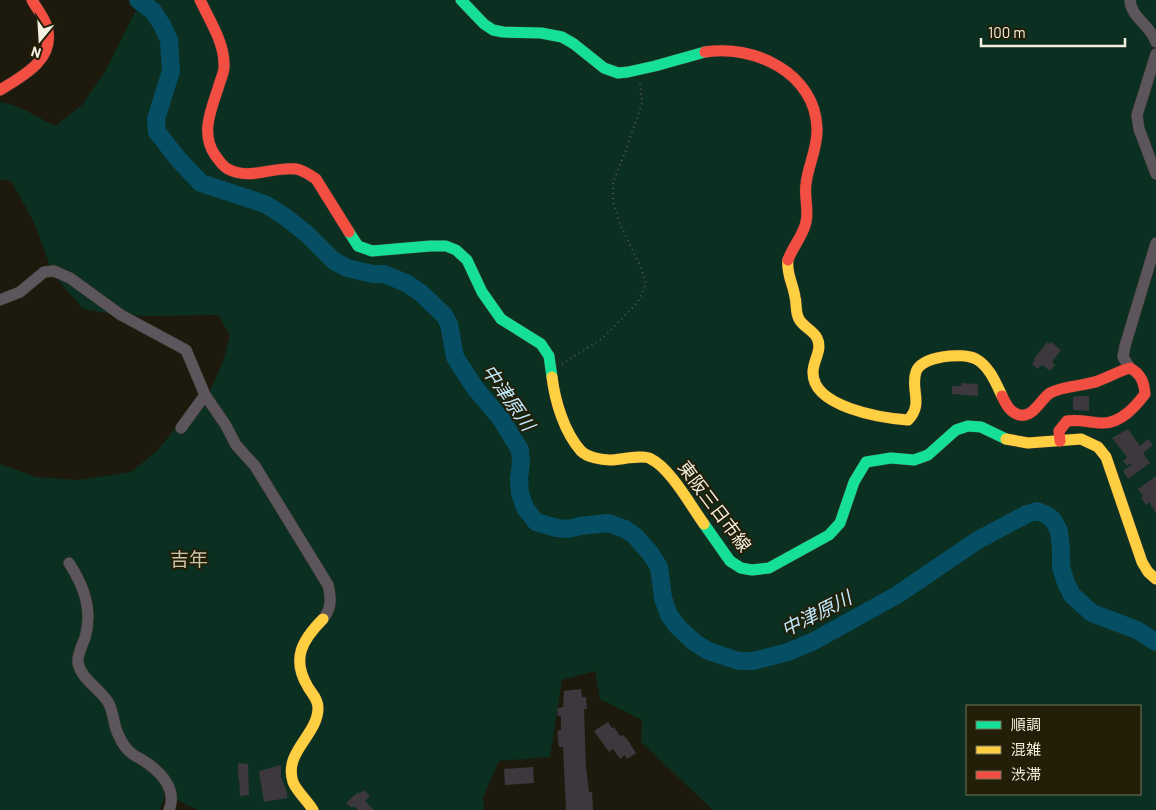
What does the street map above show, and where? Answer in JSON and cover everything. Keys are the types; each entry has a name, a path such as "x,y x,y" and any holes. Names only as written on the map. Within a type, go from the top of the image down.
{"main road":[{"path":"0,90 35,68 47,52 50,39 47,26 32,0"},
{"name":"東阪三日市線","path":"200,0 211,21 225,62 223,75 208,115 206,130 210,146 219,160 232,170 248,174 295,169 305,172 316,180 358,246 372,251 430,246 446,246 456,250 466,260 482,292 501,319 541,344 549,356 554,393 568,431 582,452 595,458 608,460 649,457 662,464 730,561 741,568 752,570 769,568 830,535 840,523 854,482 866,462 891,458 914,460 928,455 956,430 968,426 981,427 1008,440 1028,443 1081,439 1098,447 1106,457 1142,562 1148,572 1156,579"},
{"path":"462,0 472,8 486,26 496,32 535,32 554,35 577,46 595,62 612,72 620,74 659,66 709,51 723,50 742,52 776,64 796,80 805,92 818,122 818,138 804,190 808,210 807,220 799,241 792,250 787,267 795,296 796,312 799,321 816,336 819,343 812,374 816,388 833,402 894,420 908,420 914,414 916,393 914,382 918,368 923,364 950,355 969,356 990,371 1006,406 1015,414 1021,416 1029,414 1050,393 1056,391 1090,383 1130,368 1136,371 1142,378 1145,394 1120,419 1108,422 1082,419 1067,421 1059,430 1060,441"},
{"path":"313,810 296,787 291,774 294,758 314,722 318,707 316,698 307,686 301,672 300,650 303,641 323,619"}],"street":[{"path":"1130,0 1134,12 1153,34 1156,42"},
{"path":"1156,54 1137,115 1139,129 1156,174"},
{"path":"1130,368 1123,357 1125,346 1156,243"},
{"path":"0,300 20,292 44,272 54,271 121,315 186,350 205,395 225,424 236,445 255,466 328,586 330,604 328,613 323,619"},
{"path":"181,428 205,395"},
{"path":"69,563 86,595 87,628 79,652 79,666 107,701 112,710 117,732 122,742 132,754 155,769 167,782 172,796 169,810"}],"path":[{"path":"551,371 603,338 638,302 646,284 642,270 618,222 613,201 613,182 642,103 640,69"}],"green space":[{"path":"141,0 1156,0 1156,810 713,810 641,742 642,720 600,699 595,671 562,680 550,757 499,761 483,797 484,810 198,810 165,794 160,810 0,810 0,464 36,477 78,480 131,472 157,451 178,425 205,402 223,362 230,335 218,315 144,316 112,314 83,309 53,274 34,222 11,181 0,179 0,102 21,109 55,126 82,105 106,70"}],"building":[{"path":"1047,342 1049,344 1051,342 1061,350 1052,362 1055,365 1050,371 1042,365 1038,369 1032,364"},
{"path":"962,383 978,384 978,396 952,394 952,386 961,386"},
{"path":"1089,396 1089,411 1073,410 1073,397"},
{"path":"1128,429 1140,446 1148,439 1153,445 1143,453 1150,463 1128,479 1123,471 1132,464 1127,466 1123,461 1127,457 1112,438"},
{"path":"1156,476 1156,513 1149,502 1146,505 1138,489"},
{"path":"581,689 582,697 586,697 587,709 584,709 586,767 589,792 592,792 593,810 566,810 563,747 559,747 557,731 561,730 561,716 558,716 557,708 563,707 564,691"},
{"path":"608,722 620,736 623,735 627,739 636,753 627,759 625,755 620,759 613,749 609,752 594,731"},
{"path":"238,763 248,764 249,795 240,796"},
{"path":"281,765 281,777 287,792 287,798 264,802 259,771"},
{"path":"533,767 534,783 505,785 504,769"},
{"path":"364,790 370,796 365,801 374,810 358,810 346,803 358,792 359,794"}],"waterway":[{"name":"中津原川","path":"138,0 153,11 169,40 171,71 156,119 157,132 179,160 201,183 265,204 284,216 307,234 334,261 347,268 373,274 384,274 406,283 421,293 444,315 449,324 455,357 475,388 501,419 520,450 520,493 525,508 536,522 568,529 608,523 625,529 635,536 659,567 663,598 669,615 678,627 694,642 708,651 739,661 753,661 788,652 814,641 897,595 978,540 1027,514 1037,511 1053,520 1059,531 1061,567 1072,595 1092,613 1137,630 1156,642"}],"traffic: fast":[{"path":"461,0 484,24 493,30 541,33 562,37 604,68 618,73 655,66 705,52"},
{"path":"349,232 358,246 372,251 430,246 446,246 456,250 467,260 482,292 501,319 541,344 549,356 552,377"},
{"path":"704,524 730,561 741,568 752,570 769,568 829,535 840,523 854,482 866,462 891,458 914,460 928,455 956,430 968,426 981,427 1006,439"}],"traffic: slow":[{"path":"788,260 788,269 798,316 819,342 813,372 816,384 824,394 836,402 866,413 908,420 915,408 914,384 919,367 933,359 952,356 970,357 981,362 992,375 1002,396"},
{"path":"552,377 561,416 570,435 581,451 590,456 603,459 614,460 643,457 651,459 673,479 704,524"},
{"path":"1006,439 1028,443 1081,439 1098,447 1106,457 1142,562 1148,572 1156,579"},
{"path":"313,810 295,786 291,771 297,753 317,718 318,708 316,699 308,687 300,668 301,650 309,635 323,619"}],"traffic: jam":[{"path":"0,90 18,79 35,65 47,48 49,38 47,27 32,0"},
{"path":"200,0 222,47 224,66 211,110 208,128 210,146 215,155 228,169 245,174 279,169 299,170 306,173 316,179 349,232"},
{"path":"705,52 743,53 779,66 794,78 806,92 814,109 817,135 806,184 806,222 803,232 788,260"},
{"path":"1002,396 1011,410 1017,414 1025,415 1033,411 1050,393 1067,387 1098,381 1130,368 1134,370 1143,382 1145,394 1137,404 1122,417 1110,422 1067,421 1059,431 1060,441"}],"district":[{"name":"吉年","path":"189,558"}]}
